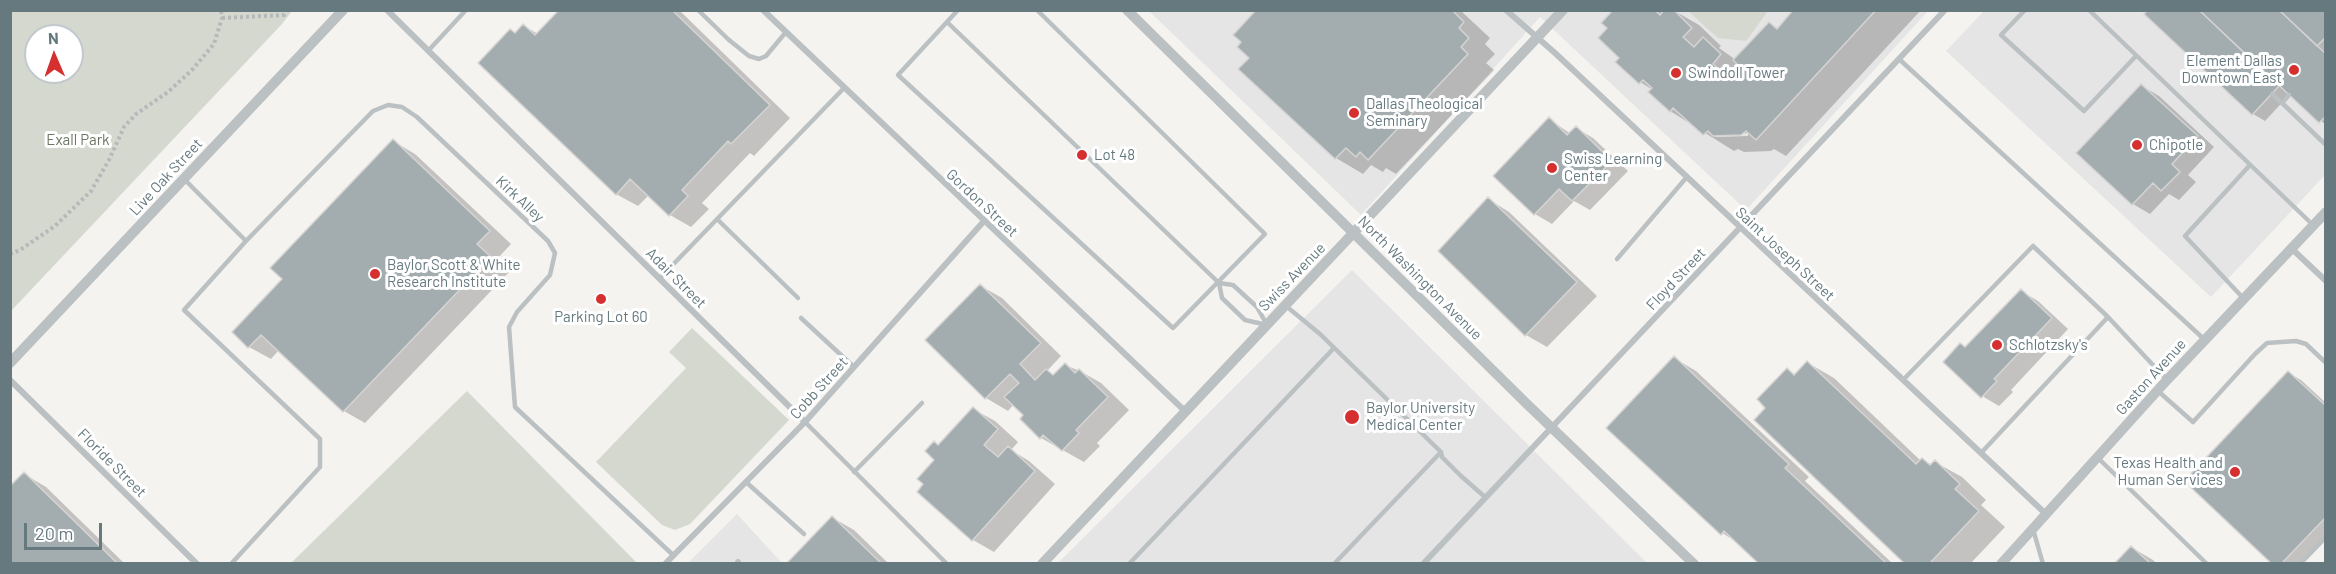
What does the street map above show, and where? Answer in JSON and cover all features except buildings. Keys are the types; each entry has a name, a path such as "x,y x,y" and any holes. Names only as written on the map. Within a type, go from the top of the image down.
{"street":[{"name":"Adair Street","path":"387,10 805,422"},
{"name":"Gordon Street","path":"763,10 1186,411"},
{"name":"North Washington Avenue","path":"1128,10 1551,428 1694,564"},
{"name":"Saint Joseph Street","path":"1506,10 1538,37 2047,515"},
{"name":"Swiss Avenue","path":"1042,564 1563,10"},
{"name":"Floyd Street","path":"1424,564 1945,10"},
{"name":"Live Oak Street","path":"10,363 185,180 339,12"},
{"name":"Gaston Avenue","path":"2001,564 2325,212"},
{"name":"Cobb Street","path":"665,564 805,422 984,221"},
{"path":"2292,248 2325,281"},
{"name":"Floride Street","path":"10,380 197,564"}],"lane":[{"path":"428,51 466,10"},
{"path":"698,10 729,40 749,56 759,59 766,56 786,32"},
{"path":"957,10 898,75 1173,328 1265,234 1037,10"},
{"path":"2025,10 2001,35 2084,111 2136,56"},
{"path":"2089,10 2313,225"},
{"path":"947,21 1219,283 1222,298 1245,320 1267,325"},
{"path":"1899,58 2205,340"},
{"path":"660,278 844,88"},
{"path":"2272,94 2325,145"},
{"path":"2282,103 2289,95"},
{"name":"Kirk Alley","path":"246,241 373,111 388,105 402,106 417,117 548,241 555,254 550,275 518,312 509,327 514,407 673,555"},
{"path":"2244,299 2185,236 2250,165"},
{"path":"1617,259 1686,177"},
{"path":"185,180 246,241 184,310 320,439 320,467 231,564"},
{"path":"717,219 798,298"},
{"path":"1903,380 2033,246 2108,317 2168,380"},
{"path":"1219,283 1233,285 1257,307 1267,325"},
{"path":"1286,306 1334,348 1485,497"},
{"path":"1981,453 2108,317"},
{"path":"801,318 854,367"},
{"path":"2158,391 2193,422 2254,354 2267,343 2306,344 2325,363"},
{"path":"1129,564 1334,348"},
{"path":"854,472 921,402"},
{"name":"Adair Street","path":"805,422 947,564"},
{"path":"1334,564 1441,452"},
{"path":"2098,458 2207,564"},
{"path":"746,482 804,534"},
{"path":"2033,529 2043,564"},
{"path":"2300,564 2325,537"},
{"path":"736,564 738,561 740,564"}],"path":[{"path":"10,254 20,250 55,226 91,191 124,127 136,114 168,92 192,70 214,44 222,18 221,10"},
{"path":"222,18 284,15 285,10"}],"shaded area":[{"name":"Dallas Theological Seminary","path":"1149,11 1928,11 1746,210 1540,17 1361,215"},
{"path":"1984,11 2325,11 2325,175 2211,297 1946,51"},
{"name":"Baylor University Medical Center","path":"1352,270 1647,563 1057,564"},
{"path":"737,514 782,563 687,564"}],"green space":[{"name":"Exall Park","path":"11,10 292,11 11,311"},
{"path":"1688,11 1768,11 1746,41 1718,38"},
{"path":"692,328 789,420 690,524 675,530 662,525 596,462 686,368 669,352"},
{"path":"467,391 637,563 291,563"}],"place":[{"name":"Element Dallas Downtown East","path":"2294,70"},
{"name":"Swindoll Tower","path":"1676,73"},
{"name":"Dallas Theological Seminary","path":"1354,113"},
{"name":"Chipotle","path":"2137,145"},
{"name":"Lot 48","path":"1082,155"},
{"name":"Swiss Learning Center","path":"1552,168"},
{"name":"Baylor Scott & White Research Institute","path":"375,274"},
{"name":"Parking Lot 60","path":"601,299"},
{"name":"Schlotzsky's","path":"1997,345"},
{"name":"Baylor University Medical Center","path":"1352,417"},
{"name":"Texas Health and Human Services","path":"2235,472"}]}
